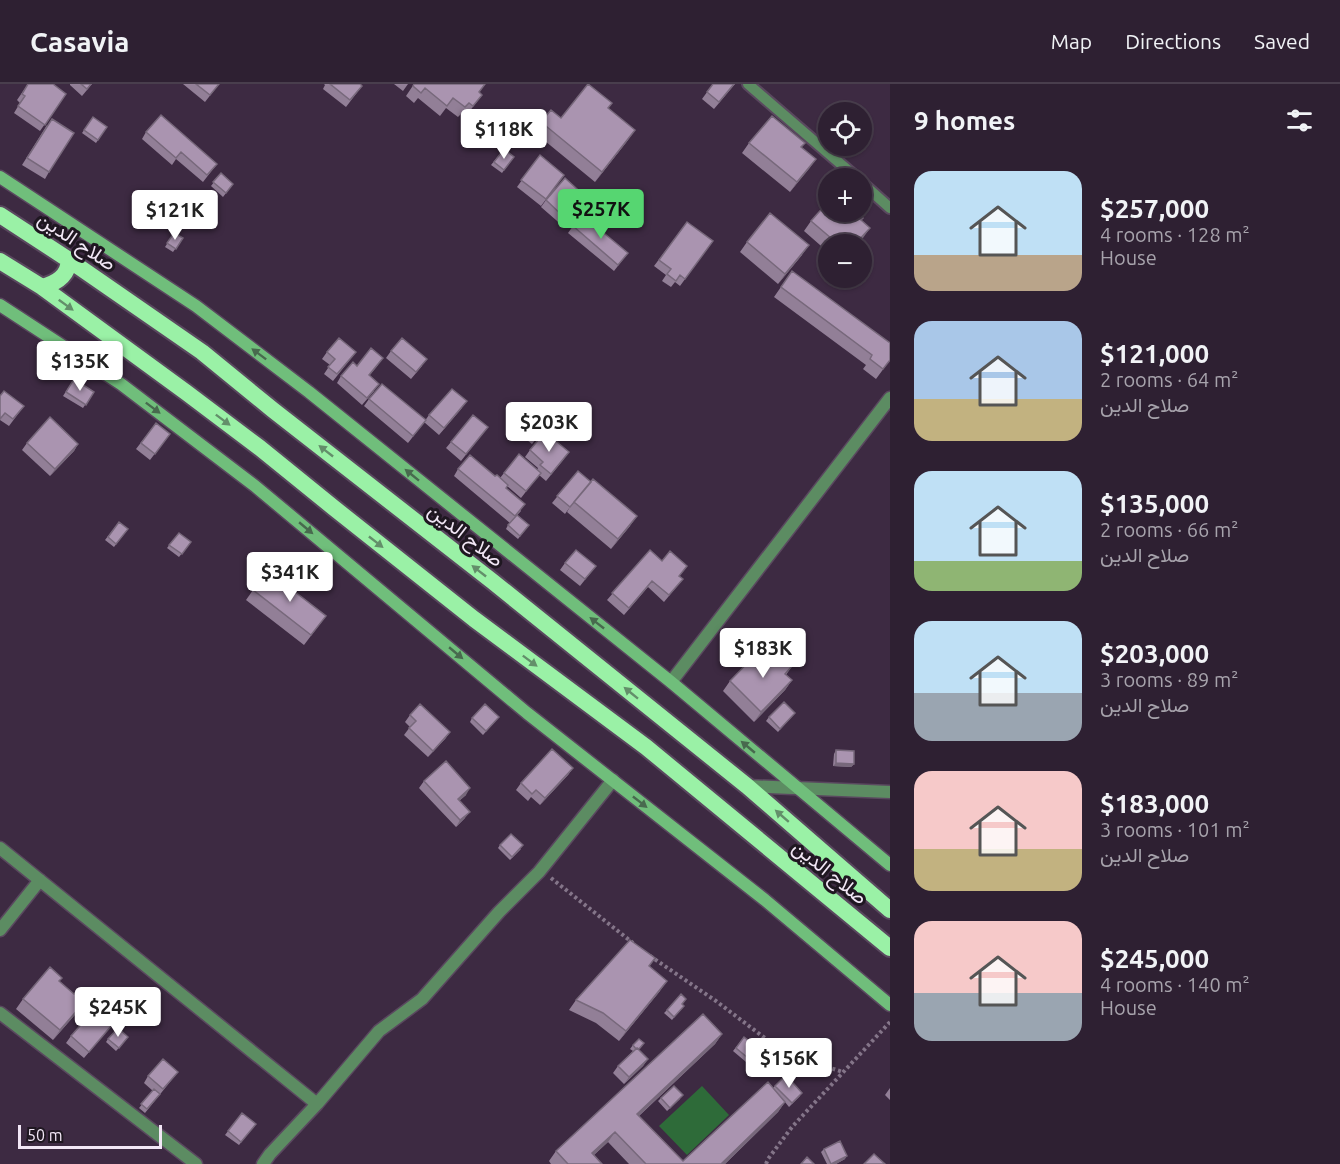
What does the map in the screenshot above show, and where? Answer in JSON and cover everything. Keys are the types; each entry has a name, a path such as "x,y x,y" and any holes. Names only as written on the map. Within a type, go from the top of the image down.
{"highway":[{"name":"صلاح الدين","path":"0,215 202,352 747,786 890,910"},
{"path":"42,287 52,285 60,279 68,268 69,260"},
{"name":"صلاح الدين","path":"0,261 42,287 260,448 474,619 646,747 890,948"}],"main road":[{"path":"0,177 196,306 309,392 671,682 890,865"},
{"path":"0,305 121,384 255,486 527,712 765,900 890,1005"}],"street":[{"path":"671,682 890,398"},
{"path":"263,1164 379,1031 422,999 499,912 541,870 613,780"},
{"path":"747,786 890,792"},
{"path":"0,848 317,1104"},
{"path":"0,930 40,880"},
{"path":"0,1013 196,1164"}],"lane":[{"path":"748,84 845,168"},
{"path":"872,192 890,208"}],"path":[{"path":"541,870 638,946"},
{"path":"646,953 783,1051 843,1072"},
{"path":"766,1164 792,1128 890,1022"}],"green space":[{"path":"702,1086 729,1115 687,1155 659,1126"}],"building":[{"path":"28,84 53,84 66,94 45,125 18,106 25,96 22,94"},
{"path":"81,84 91,84 87,89"},
{"path":"196,84 219,84 210,95"},
{"path":"330,84 360,84 362,86 350,100"},
{"path":"414,84 485,84 479,92 482,95 473,106 469,103 465,107 453,98 447,106 425,88 421,93 413,86"},
{"path":"588,84 612,103 608,108 635,130 602,172 541,122 551,110 561,118"},
{"path":"713,84 734,84 719,102 707,92"},
{"path":"161,115 217,164 207,175 181,152 176,158 146,132"},
{"path":"772,116 805,143 801,147 816,159 797,182 749,143"},
{"path":"93,117 107,127 98,140 84,130"},
{"path":"52,119 74,133 49,172 27,158"},
{"path":"504,149 514,157 504,170 494,162"},
{"path":"540,155 564,175 546,199 521,180"},
{"path":"221,173 233,184 226,193 213,182"},
{"path":"565,178 588,199 568,221 546,200"},
{"path":"770,213 809,245 785,274 747,242"},
{"path":"818,213 818,222 863,222 870,228 864,234 826,234 811,221"},
{"path":"582,215 628,253 618,265 573,226"},
{"path":"687,222 713,241 685,279 680,275 676,281 667,274 671,269 659,260"},
{"path":"174,233 183,238 176,249 167,243"},
{"path":"792,271 890,343 890,360 883,369 870,359 872,355 781,287"},
{"path":"339,338 356,352 337,374 328,367 335,359 327,352"},
{"path":"402,338 427,359 416,372 391,351"},
{"path":"371,348 383,358 369,375 379,384 367,398 341,376 353,362 357,366"},
{"path":"74,379 94,392 86,405 66,392"},
{"path":"382,384 426,420 413,436 369,399"},
{"path":"452,389 467,401 444,428 429,415"},
{"path":"4,391 24,406 13,419 5,413 0,419 0,396"},
{"path":"473,415 488,427 466,454 451,442"},
{"path":"50,417 78,444 55,469 27,443"},
{"path":"528,419 542,431 534,440 520,428"},
{"path":"156,423 170,434 155,454 141,443"},
{"path":"545,432 569,452 551,474 540,465 543,462 530,450"},
{"path":"519,454 541,473 526,491 504,473"},
{"path":"470,455 495,476 497,475 508,485 506,488 525,504 515,516 458,469"},
{"path":"578,471 591,482 570,507 557,496"},
{"path":"593,479 637,516 618,539 574,502"},
{"path":"517,515 529,525 520,536 508,525"},
{"path":"119,522 128,529 116,544 108,537"},
{"path":"179,533 191,542 182,554 169,545"},
{"path":"576,550 596,566 585,579 565,563"},
{"path":"650,550 662,561 670,551 687,566 679,576 683,579 669,595 652,581 629,608 612,593"},
{"path":"268,571 326,616 311,635 253,590"},
{"path":"762,648 775,661 781,654 792,666 785,674 792,680 761,712 730,681"},
{"path":"784,702 795,713 780,729 769,717"},
{"path":"420,704 450,732 433,751 409,728 416,721 410,715"},
{"path":"485,704 499,717 486,731 472,718"},
{"path":"552,749 573,768 545,798 536,790 532,794 521,783"},
{"path":"836,750 854,751 854,764 836,763"},
{"path":"446,761 470,788 458,799 470,812 460,820 424,781"},
{"path":"511,834 523,845 512,857 500,845"},
{"path":"630,940 655,958 649,966 667,981 626,1031 603,1013 576,1000"},
{"path":"50,967 62,978 59,981 74,994 77,991 87,999 60,1030 23,999"},
{"path":"681,994 686,999 682,1004 684,1006 674,1017 667,1010"},
{"path":"94,1010 112,1025 89,1052 71,1036"},
{"path":"703,1014 722,1034 637,1114 683,1161 768,1082 785,1102 721,1164 646,1164 615,1132 592,1153 602,1164 568,1164 556,1151"},
{"path":"118,1028 128,1037 119,1048 108,1039"},
{"path":"744,1037 757,1047 748,1058 736,1048"},
{"path":"639,1039 644,1043 636,1049 633,1045"},
{"path":"637,1048 648,1059 629,1077 618,1066"},
{"path":"163,1059 178,1072 163,1089 148,1076"},
{"path":"786,1075 802,1093 792,1103 775,1086"},
{"path":"674,1086 683,1095 670,1108 661,1098"},
{"path":"154,1089 160,1094 147,1109 141,1104"},
{"path":"242,1113 256,1124 241,1142 228,1131"},
{"path":"840,1141 847,1156 831,1164 824,1149"},
{"path":"874,1154 885,1164 864,1164"},
{"path":"807,1157 814,1164 801,1164"}]}
